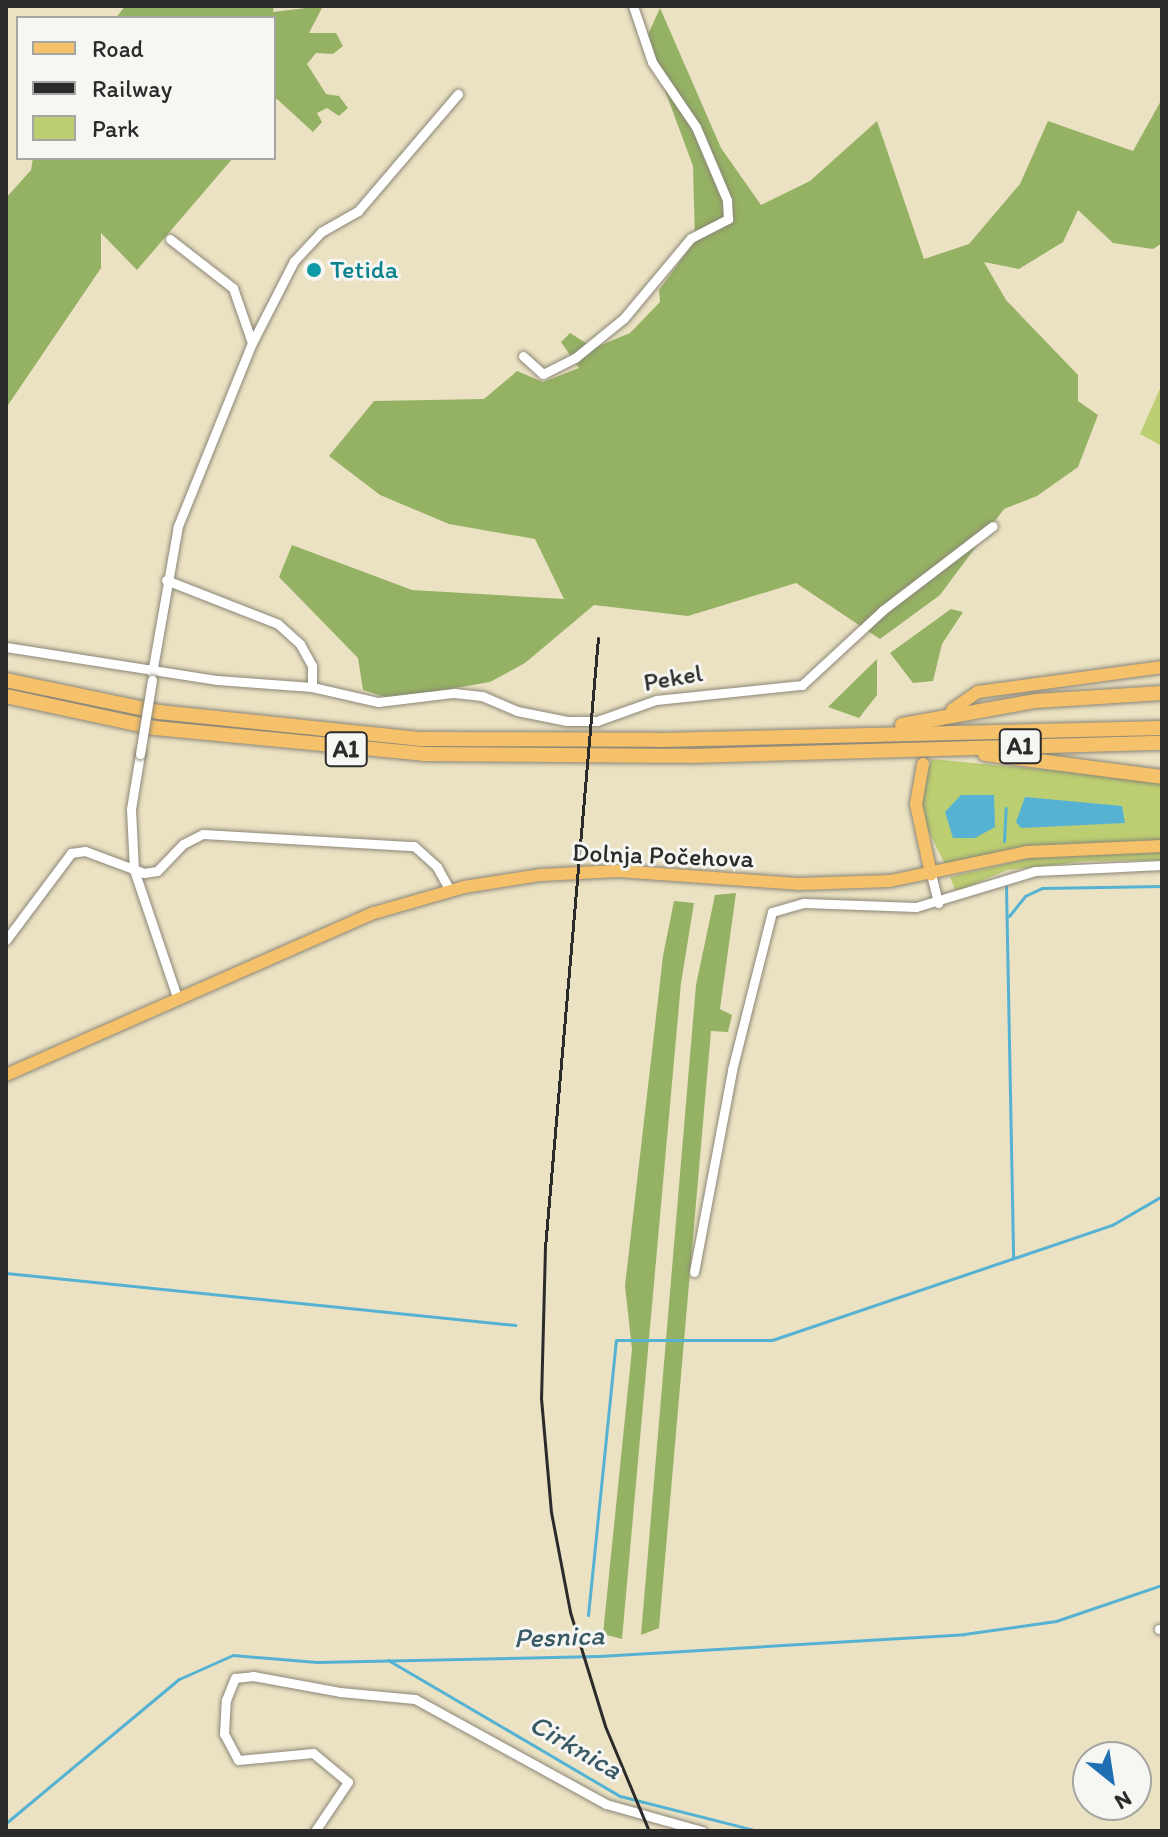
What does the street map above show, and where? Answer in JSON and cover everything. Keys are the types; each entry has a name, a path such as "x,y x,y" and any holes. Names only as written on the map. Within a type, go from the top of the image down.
{"highway":[{"name":"A1","path":"6,680 159,712 408,738 645,741 851,734 1118,735 1162,743"},
{"path":"851,734 870,726 912,725 1036,701 1162,693"},
{"name":"A1","path":"6,696 155,728 424,754 922,757 1162,728"},
{"path":"922,757 1162,777"}],"main road":[{"path":"952,710 978,692 1162,667"},
{"path":"922,757 916,804 931,874"},
{"name":"Dolnja Počehova","path":"6,1075 177,997 374,913 450,890 571,872 638,871 798,884 890,881 1042,850 1162,846"}],"street":[{"path":"523,356 543,374 575,358 624,318 691,238 728,219 727,200 696,127 652,62 633,6"},
{"path":"177,997 134,870 131,809 166,580 178,526 252,343 294,261 321,232 358,211 458,94"},
{"path":"170,239 228,281 252,343"},
{"name":"Pekel","path":"6,647 217,680 312,687 378,702 454,693 482,696 517,711 567,721 597,721 656,700 802,685 883,610 993,526"},
{"path":"166,580 278,624 300,644 312,666 312,687"},
{"path":"6,940 71,853 85,851 134,870 157,871 183,844 203,834 414,846 437,867 450,890"},
{"path":"694,1272 765,921 772,912 790,905 938,903 1035,871 1162,865"},
{"path":"931,874 938,903"},
{"path":"315,1831 348,1782 313,1753 238,1760 224,1734 226,1700 235,1678 253,1676 340,1692 415,1699 606,1804 702,1831"}],"green space":[{"path":"125,6 274,6 273,12 323,6 309,33 336,33 343,46 333,54 316,53 307,64 326,94 339,96 348,108 339,116 327,108 317,113 322,122 313,132 276,100 276,16 118,16"},
{"path":"660,8 721,148 761,205 810,181 877,121 924,259 969,244 1020,184 1048,121 1133,151 1162,99 1162,243 1153,249 1113,243 1078,210 1063,242 1019,269 984,262 1006,300 1078,375 1078,401 1098,415 1078,467 1037,496 1004,509 940,595 880,639 796,583 688,616 594,605 525,663 490,682 391,699 363,690 358,658 279,577 292,545 412,590 564,599 535,539 449,524 380,495 329,456 374,401 484,399 517,371 543,382 579,368 561,342 570,333 594,348 630,333 660,302 659,290 695,241 693,166 646,39"},
{"path":"33,160 231,160 137,270 101,233 101,268 6,408 6,198 31,170"},
{"path":"1162,384 1162,446 1140,434"},
{"path":"951,609 963,612 942,644 933,681 913,683 890,653"},
{"path":"877,659 877,695 859,718 828,707"},
{"path":"931,759 1162,781 1162,841 1033,846 945,864 926,826 921,801"},
{"path":"1162,851 1162,860 1088,861 1007,870 956,892 950,877 1031,858"},
{"path":"736,893 720,1009 732,1015 728,1032 711,1031 659,1628 641,1635 696,985 715,895"},
{"path":"674,901 694,903 681,983 622,1639 603,1634 632,1349 625,1286 663,956"}],"water":[{"path":"961,795 994,795 995,827 975,838 953,838 945,812"},
{"path":"1025,797 1122,806 1125,823 1021,828 1016,822"}],"waterway":[{"path":"1004,841 1006,808"},
{"path":"1006,886 1013,1258"},
{"path":"1009,916 1025,896 1042,888 1162,886"},
{"path":"588,1615 616,1340 772,1340 1112,1225 1162,1196"},
{"path":"6,1273 515,1325"},
{"name":"Pesnica","path":"6,1823 179,1679 233,1655 317,1662 599,1656 964,1634 1056,1621 1162,1585"},
{"name":"Cirknica","path":"388,1660 620,1796 758,1831"}],"railway":[{"path":"598,638 545,1247 541,1398 551,1512 570,1612 605,1726 649,1831"}],"place":[{"name":"Tetida","path":"314,270"}]}
